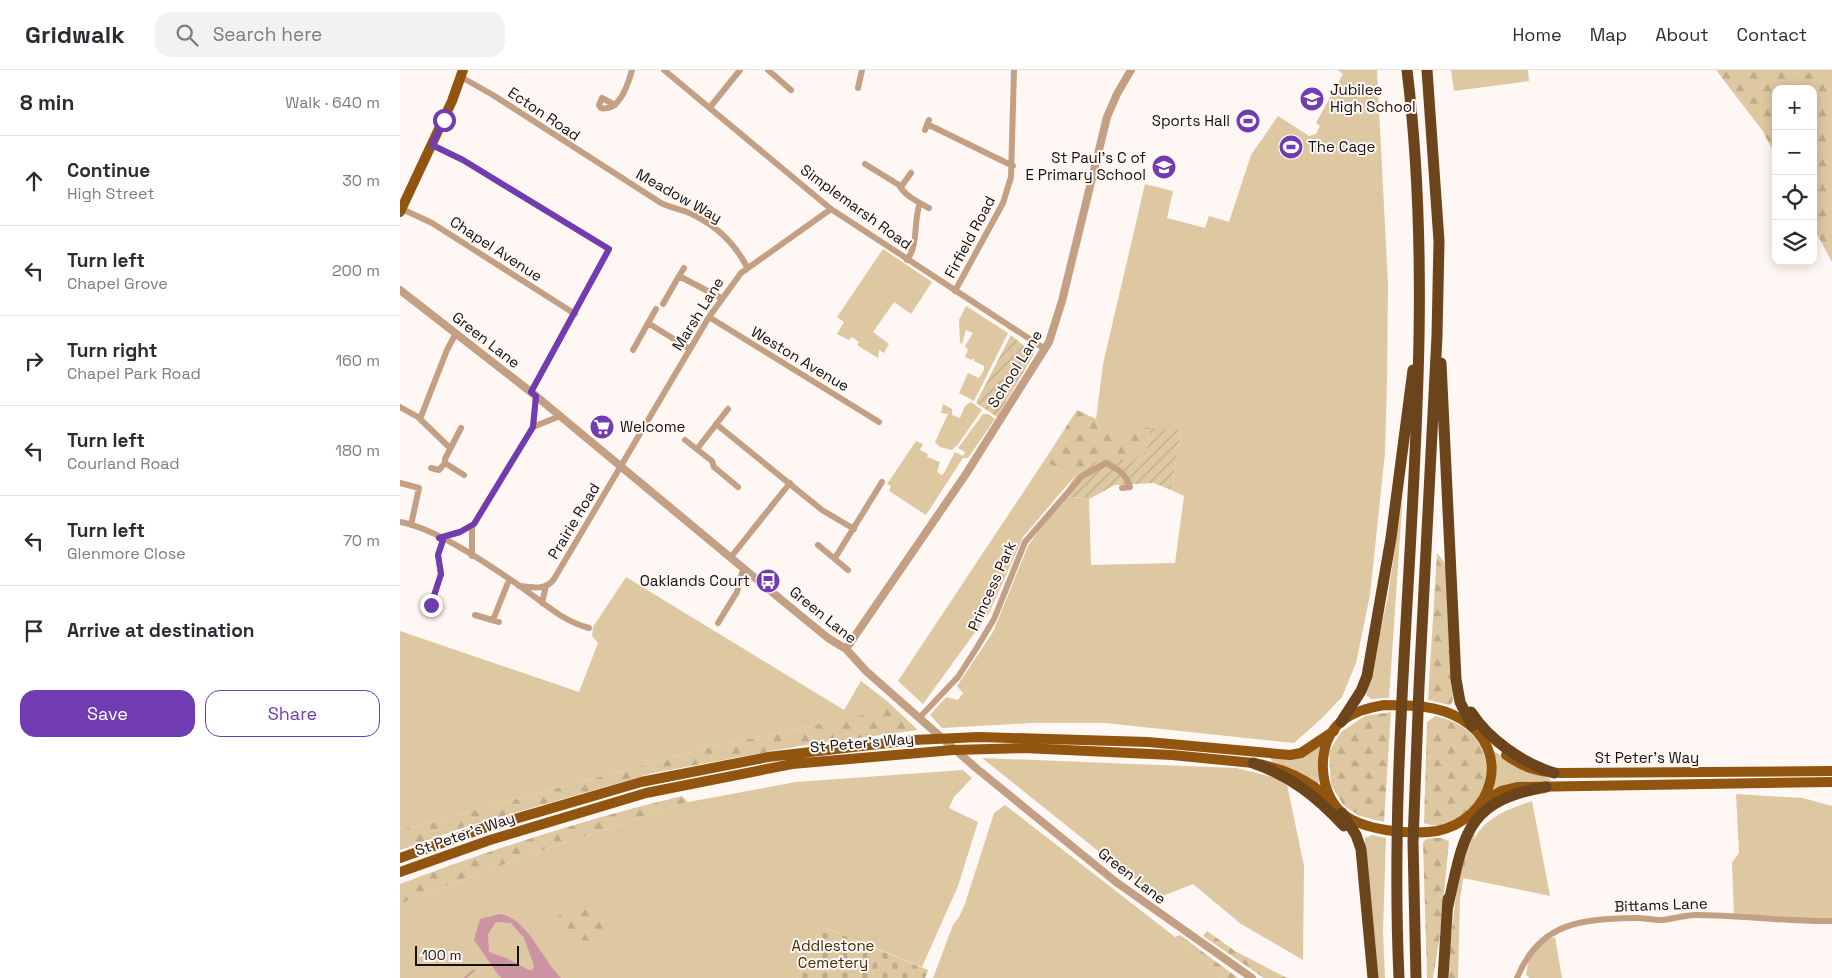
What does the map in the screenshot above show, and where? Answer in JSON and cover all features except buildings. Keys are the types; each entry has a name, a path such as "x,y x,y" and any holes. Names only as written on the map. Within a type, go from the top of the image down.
{"highway":[{"path":"1399,978 1396,924 1399,744 1414,487 1417,348 1417,204 1407,70"},
{"path":"1416,978 1413,842 1437,336 1439,242 1427,70"},
{"path":"1437,336 1442,369 1446,427 1456,661 1460,702 1474,728"},
{"path":"1338,726 1361,691 1367,676 1391,538 1409,389 1417,348"},
{"path":"1456,661 1462,694 1474,718 1517,756 1554,773"},
{"path":"1252,764 1275,770 1324,804 1348,832 1358,854 1362,870"},
{"path":"1448,906 1460,850 1473,824 1493,804 1505,797 1546,787"},
{"path":"1342,813 1356,835 1361,849 1373,978"},
{"path":"1443,978 1453,853 1466,820"}],"main road":[{"path":"401,210 432,145 462,74"},
{"path":"1422,706 1451,713 1474,728 1488,749 1492,777 1481,804 1466,820 1450,828 1435,831 1374,828 1355,822 1342,813 1331,800 1326,786 1322,763 1325,751 1338,726 1366,708 1422,706"},
{"name":"St Peter's Way","path":"400,858 484,828 641,782 768,756 913,740 979,738 1148,742 1285,755 1301,753 1338,726"},
{"name":"St Peter's Way","path":"1474,728 1526,768 1554,773 1832,771"},
{"name":"St Peter's Way","path":"400,872 490,840 646,793 792,764 925,752 1078,749 1252,764 1276,767 1296,775 1314,785 1331,800"},
{"name":"St Peter's Way","path":"1481,804 1508,788 1832,782"}],"street":[{"path":"615,105 632,70"},
{"name":"Simplemarsh Road","path":"664,70 711,106 831,208 955,292 1045,349"},
{"path":"711,106 740,70"},
{"path":"768,70 791,90"},
{"path":"858,88 862,70"},
{"name":"Firfield Road","path":"955,292 1003,203 1013,166 1014,70"},
{"name":"School Lane","path":"846,649 966,474 1054,333 1107,117 1117,94 1132,70"},
{"name":"Ecton Road","path":"462,74 579,152 589,156"},
{"path":"927,125 1013,166"},
{"path":"432,145 463,160 609,249 534,394 533,427 472,526 472,556"},
{"name":"Meadow Way","path":"589,156 661,203 686,212 712,227 733,244 747,267"},
{"path":"865,164 900,187 910,197 929,208"},
{"path":"900,187 912,172"},
{"path":"907,260 913,249 916,213 920,203"},
{"name":"Marsh Lane","path":"622,466 708,317 721,298 747,267 831,208"},
{"name":"Chapel Avenue","path":"401,210 432,222 575,314"},
{"path":"663,304 684,268"},
{"path":"679,276 721,298"},
{"name":"Green Lane","path":"400,290 534,394 828,638 846,649 866,671 976,768 1116,882 1252,978"},
{"path":"632,350 656,309"},
{"name":"Weston Avenue","path":"708,317 879,422"},
{"path":"648,323 690,349"},
{"path":"420,419 447,350 456,333"},
{"path":"400,407 420,419 450,446"},
{"path":"697,449 728,408"},
{"path":"533,427 560,416"},
{"path":"716,424 822,510 854,529"},
{"path":"432,468 439,470 445,463 450,446 461,428"},
{"path":"685,440 738,487"},
{"path":"445,463 464,475"},
{"name":"Princess Park","path":"919,718 963,671 994,619 1025,542 1063,496 1082,476 1106,463 1122,471 1127,478 1130,487 1122,488"},
{"name":"Prairie Road","path":"542,604 546,586 554,580 622,466"},
{"path":"835,558 882,482"},
{"path":"400,483 419,488 411,525"},
{"path":"731,557 790,483"},
{"path":"400,522 441,539 472,556 519,586 567,621 590,628"},
{"path":"441,539 472,526"},
{"path":"422,602 430,608 441,574 438,555 441,539"},
{"path":"818,545 848,570"},
{"path":"718,623 737,592 742,573 746,570"},
{"path":"475,615 496,621 502,591 509,580"},
{"path":"519,586 537,588 546,586"},
{"name":"Bittams Lane","path":"1517,978 1527,955 1551,934 1563,926 1585,921 1636,918 1662,920 1692,915 1832,921"}],"green space":[{"path":"1338,70 1377,70 1388,284 1385,453 1370,595 1356,663 1342,697 1294,743 1105,723 1032,723 942,728 930,715 946,697 958,700 963,693 957,686 993,632 1028,546 1063,496 1089,499 1091,565 1175,563 1184,496 1171,490 1181,430 1100,430 1096,419 1103,364 1145,184 1173,191 1167,218 1205,228 1209,216 1229,222 1251,155 1278,116 1309,136 1316,134 1320,126 1316,123 1343,74"},
{"path":"1451,70 1528,70 1529,81 1454,91"},
{"path":"1716,70 1832,70 1832,262 1817,234 1817,85 1772,85 1772,149 1762,130"},
{"path":"883,249 932,282 911,314 894,302 873,332 889,344 884,353 879,350 878,358 857,345 859,342 852,337 849,340 837,334 844,322 837,317"},
{"path":"966,306 1008,333 974,401 959,393 968,373 979,378 984,370 984,366 974,361 974,358 971,360 965,357 968,350 965,346 973,333 966,330 962,344 960,343 959,320"},
{"path":"1011,335 1034,354 997,417 976,403"},
{"path":"971,402 982,410 952,450 940,447 935,442 948,414 941,413 943,404 952,409 952,415 960,418 965,406"},
{"path":"1077,410 1096,419 1100,430 1150,428 1145,461 1117,460 1087,465 1074,477 1044,461"},
{"path":"983,414 988,414 995,419 968,458 963,458 926,515 889,491 891,486 887,484 916,441 923,444 920,450 928,454 927,457 940,462 937,472 942,475 955,452 963,456 965,452 958,448"},
{"path":"1150,428 1181,430 1171,490 1154,483 1115,485 1089,499 1063,496 1079,471 1093,462 1115,460 1145,461"},
{"path":"1044,461 1074,477 1023,537 989,613 923,704 898,681"},
{"path":"1403,492 1389,698 1372,699 1367,696 1367,691 1388,596"},
{"path":"1437,553 1449,568 1454,695 1452,703 1449,705 1428,700"},
{"path":"626,577 844,710 861,681 887,701 881,711 711,747 400,830 400,631 579,692 598,643 592,636 593,627"},
{"path":"887,701 918,730 799,746 653,773 465,827 400,850 400,830 711,747 880,711"},
{"path":"1391,712 1384,822 1360,816 1344,806 1331,785 1329,752 1341,732 1365,716"},
{"path":"1435,716 1463,727 1479,744 1486,764 1484,785 1476,804 1462,818 1444,825 1424,823 1427,722"},
{"path":"1322,743 1318,761 1319,785 1303,774 1272,761 1270,757"},
{"path":"1493,750 1515,767 1550,778 1550,782 1491,792"},
{"path":"982,758 1236,768 1286,780 1304,866 1303,960 1241,924 1193,884 1160,897 1107,858"},
{"path":"963,770 972,778 954,797 949,808 978,822 958,886 922,967 821,926 797,978 400,978 400,904 528,855 688,802 796,782"},
{"path":"1736,794 1803,798 1832,806 1832,921 1734,915 1732,862 1739,853"},
{"path":"682,796 688,802 528,855 400,904 400,884 540,836"},
{"path":"1532,801 1550,896 1463,878 1471,847 1483,827 1503,813"},
{"path":"1005,805 1215,968 1221,978 933,978 953,925 965,904 994,813"},
{"path":"1372,835 1386,838 1383,931 1385,978 1378,978 1365,846 1365,838"},
{"path":"1471,835 1475,835 1466,861 1460,899 1458,978 1449,978 1450,946 1457,887"},
{"path":"1442,838 1449,841 1440,936 1433,978 1427,978 1423,843 1426,839"},
{"path":"598,904 607,906 601,940 589,941 570,936 555,923 560,913 583,911"},
{"name":"Addlestone Cemetery","path":"821,926 928,970 925,978 797,978"},
{"path":"1207,931 1235,951 1287,978 1264,978 1203,936"},
{"path":"1180,935 1238,978 1221,978 1215,968 1175,937"},
{"path":"1555,937 1562,978 1530,978 1526,975 1528,963 1539,943"}],"shaded area":[{"path":"500,914 510,917 526,931 561,978 502,978 499,976 474,940 480,919","holes":["496,922 511,923 524,938 534,966 532,970 489,952 488,934"]}],"waterway":[{"path":"465,978 474,970"}],"place":[{"name":"Jubilee High School","path":"1312,99"},
{"name":"Sports Hall","path":"1248,121"},
{"name":"The Cage","path":"1291,147"},
{"name":"St Paul's C of E Primary School","path":"1164,167"},
{"name":"Welcome","path":"602,427"},
{"name":"Oaklands Court","path":"768,581"}],"route":[{"path":"431,605 441,574 438,555 443,540 439,538 460,532 474,524 533,427 536,396 531,392 609,252 609,248 463,160 432,145 444,120"}]}
